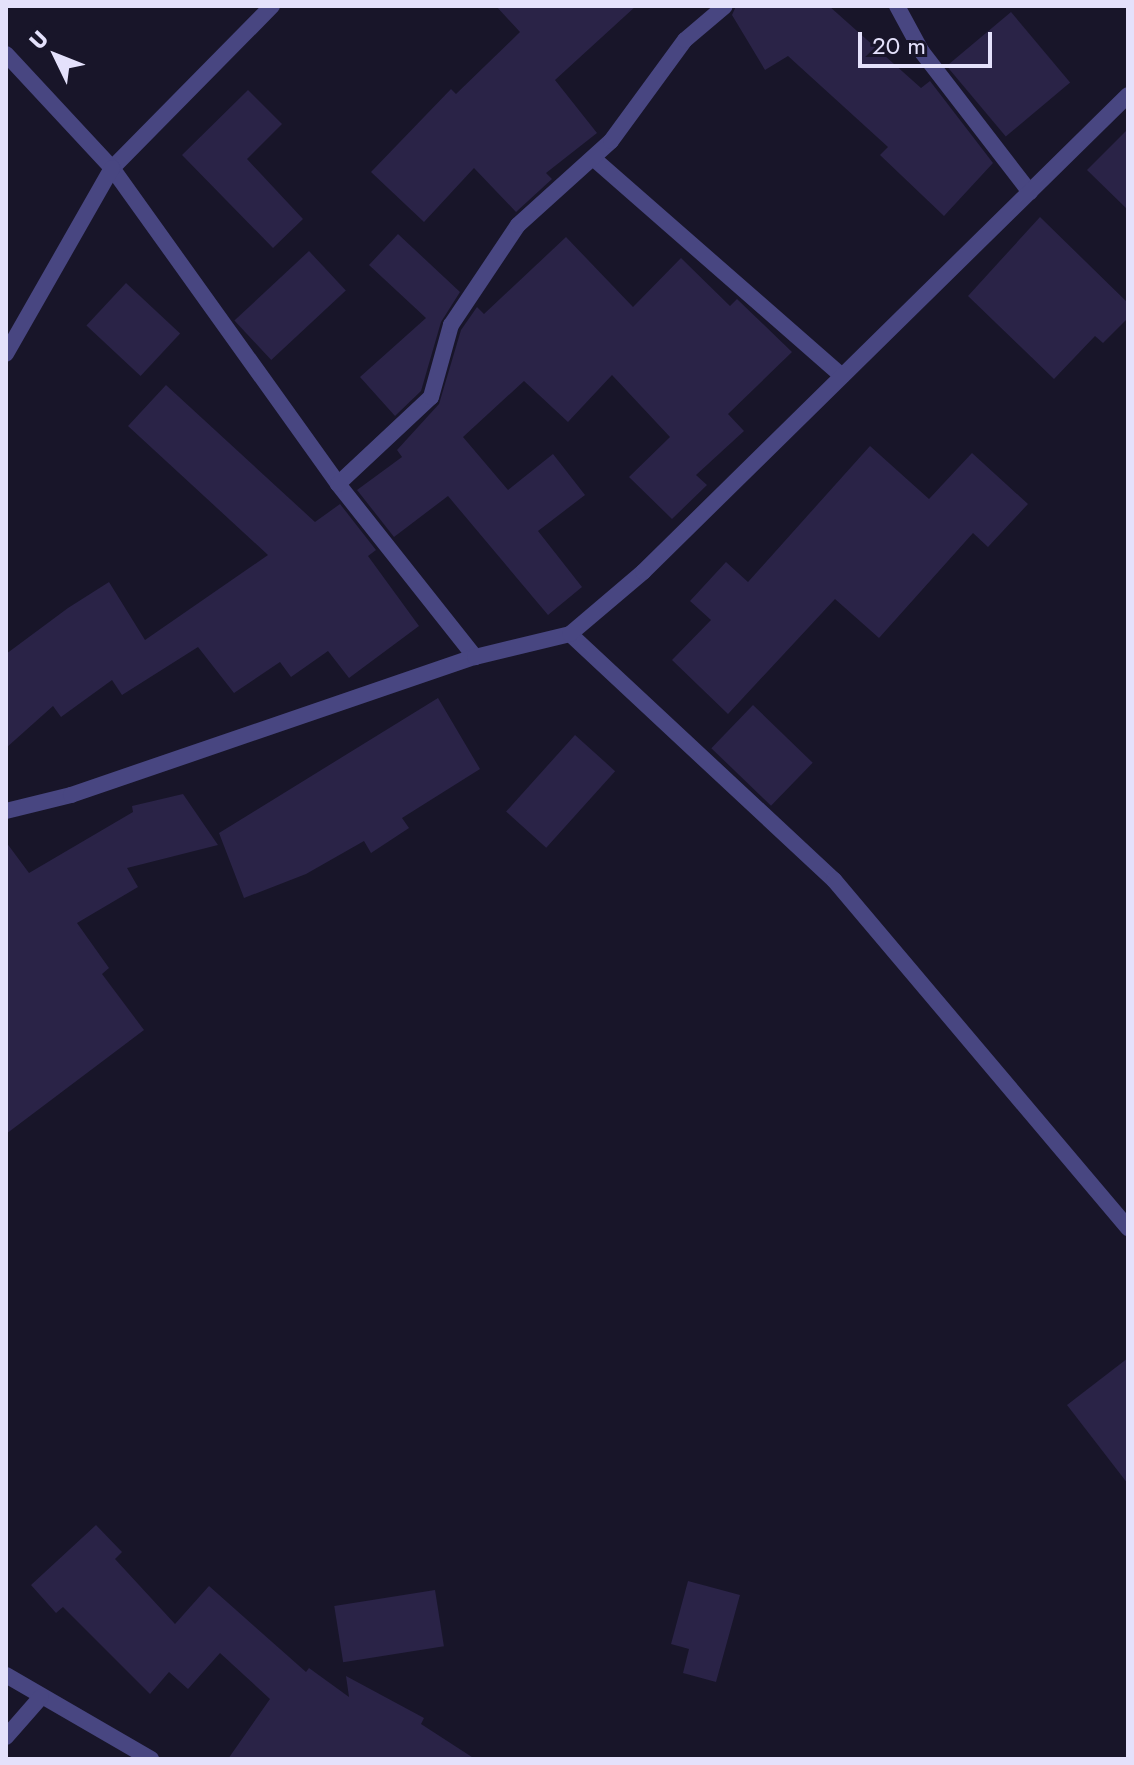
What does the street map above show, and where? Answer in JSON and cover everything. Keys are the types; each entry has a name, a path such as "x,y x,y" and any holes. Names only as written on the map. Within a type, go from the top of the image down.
{"street":[{"path":"6,354 112,168 272,6"},
{"path":"338,484 431,397 451,325 510,237 593,158 685,40 725,6"},
{"path":"897,6 922,52 1030,192"},
{"path":"6,54 112,168 338,484 475,657"},
{"path":"6,811 71,795 475,657 570,634 643,572 1128,95"},
{"path":"593,158 842,376"},
{"path":"570,634 834,880 1128,1228"},
{"path":"6,1675 151,1759"},
{"path":"6,1737 41,1697"}],"building":[{"path":"496,6 636,6 555,80 597,133 546,173 552,179 516,212 474,168 424,222 371,172 451,89 456,94 520,32"},
{"path":"736,6 829,6 921,88 930,81 993,163 944,216 880,155 888,147 788,56 765,70 732,15"},
{"path":"1011,12 1070,82 1006,136 947,66"},
{"path":"248,90 282,124 247,159 303,219 273,248 182,155"},
{"path":"1128,129 1128,210 1087,170"},
{"path":"1040,217 1128,303 1128,318 1103,343 1095,336 1054,379 968,296"},
{"path":"398,234 460,292 441,322 421,391 395,416 360,377 426,318 369,265"},
{"path":"566,237 633,307 681,258 730,306 737,299 792,352 728,414 744,431 696,475 707,485 672,519 629,477 670,437 612,375 568,422 524,381 463,437 508,490 553,454 585,495 538,531 582,587 548,615 448,496 394,537 357,490 402,457 397,450 439,404 461,330 477,307 484,314"},
{"path":"309,251 346,290 271,360 234,321"},
{"path":"126,283 180,333 141,376 86,325"},
{"path":"166,385 315,522 340,504 376,550 368,556 419,626 349,678 328,651 291,677 280,662 234,693 198,647 122,695 112,680 61,717 53,706 6,748 6,654 68,608 109,582 145,640 268,555 128,426"},
{"path":"870,446 929,499 972,453 1028,504 988,547 973,533 879,638 835,599 728,714 672,660 711,620 690,601 726,562 748,582"},
{"path":"438,698 480,769 402,818 409,828 371,853 364,841 306,874 244,898 219,833"},
{"path":"753,705 813,763 771,806 711,748"},
{"path":"575,735 615,771 546,848 506,812"},
{"path":"183,794 218,845 127,868 138,887 77,923 109,968 102,974 144,1030 6,1134 6,842 29,873 133,812 132,806"},
{"path":"1128,1358 1128,1484 1067,1405"},
{"path":"96,1525 122,1552 115,1559 175,1624 209,1586 306,1672 309,1668 349,1697 346,1676 424,1718 421,1724 475,1759 228,1759 270,1699 220,1653 188,1689 169,1672 150,1694 63,1607 56,1613 31,1585"},
{"path":"688,1581 740,1595 716,1682 683,1673 689,1649 671,1644"},
{"path":"435,1590 444,1646 343,1662 334,1606"}]}
